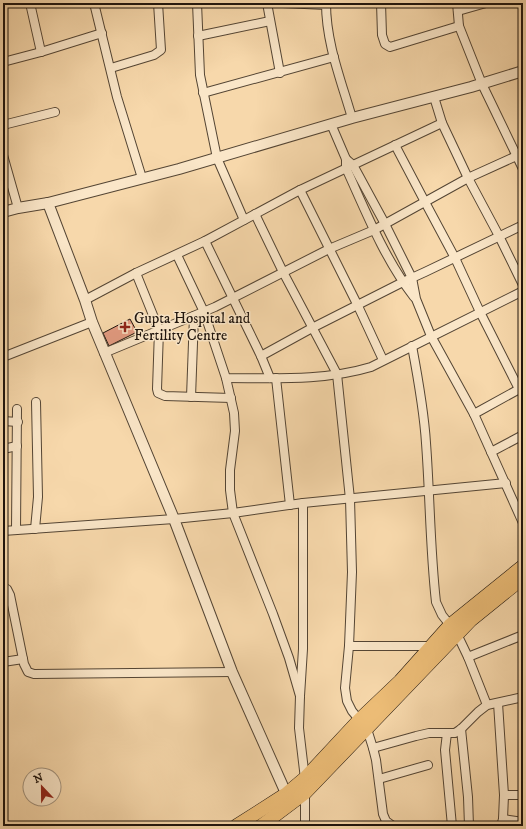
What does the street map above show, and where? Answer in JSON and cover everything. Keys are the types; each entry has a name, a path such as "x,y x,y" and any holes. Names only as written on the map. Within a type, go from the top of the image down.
{"main road":[{"path":"261,826 288,799 305,778 446,646 454,630 523,566"},
{"path":"236,826 288,799 305,793 400,681 432,646 471,620 523,578"}],"street":[{"path":"30,3 41,52"},
{"path":"94,3 118,97 142,178"},
{"path":"111,68 154,55 161,50 158,3"},
{"path":"197,3 200,75 217,158 244,220"},
{"path":"268,3 280,73"},
{"path":"283,3 326,4 328,31 352,118"},
{"path":"381,3 382,35 385,44 390,46 459,26"},
{"path":"486,3 457,7 459,26 482,84 520,154 523,169"},
{"path":"198,36 270,21"},
{"path":"3,62 102,33"},
{"path":"203,93 334,57"},
{"path":"3,212 48,203 217,158 352,118 482,84 523,71"},
{"path":"434,97 442,123 468,178 500,236 523,284"},
{"path":"3,125 55,112"},
{"path":"85,300 136,273 205,241 300,190 442,123"},
{"path":"331,124 374,230 402,282 416,299"},
{"path":"395,145 456,258 480,312 521,388 474,414"},
{"path":"104,353 204,312 329,249 374,230 468,178 520,154"},
{"path":"3,155 18,208"},
{"path":"349,166 385,224 412,278 416,299 431,336 474,414 523,522"},
{"path":"300,190 358,306 383,360"},
{"path":"48,203 104,353 174,519 232,672 288,799"},
{"path":"255,214 283,272 337,374 350,499 352,572 349,646 345,688 352,711 364,724 373,748 384,814 386,821 393,826"},
{"path":"261,356 402,282 456,258 523,225"},
{"path":"205,241 273,378 290,505"},
{"path":"177,255 204,312 226,378 231,398 234,413 234,431 230,470 230,490 233,513 273,614 289,658 300,696"},
{"path":"136,273 159,330 158,393 165,396 231,398"},
{"path":"226,378 300,377 337,374 358,370 371,366 523,290"},
{"path":"191,397 194,316"},
{"path":"3,357 92,322"},
{"path":"412,346 422,402 426,442 436,602 442,615 454,630 468,657 487,705"},
{"path":"35,529 38,497 36,402"},
{"path":"16,530 17,409"},
{"path":"3,421 18,422"},
{"path":"491,452 523,435"},
{"path":"3,449 17,446"},
{"path":"3,531 174,519 233,513 303,503 506,483"},
{"path":"303,503 303,649 299,728 305,778 305,826"},
{"path":"3,588 7,589 10,595 23,659 28,672 34,674 232,672"},
{"path":"468,657 523,635"},
{"path":"349,646 446,646"},
{"path":"3,662 23,659"},
{"path":"373,748 429,733 455,732 462,729 487,705 523,698"},
{"path":"498,703 504,795 502,823 523,822"},
{"path":"462,729 469,826"},
{"path":"447,733 445,750 452,826"},
{"path":"379,779 428,765"},
{"path":"504,795 523,795"}],"building":[{"path":"130,319 137,332 109,346 103,333"}],"place":[{"name":"Gupta Hospital and Fertility Centre","path":"125,327"}]}
